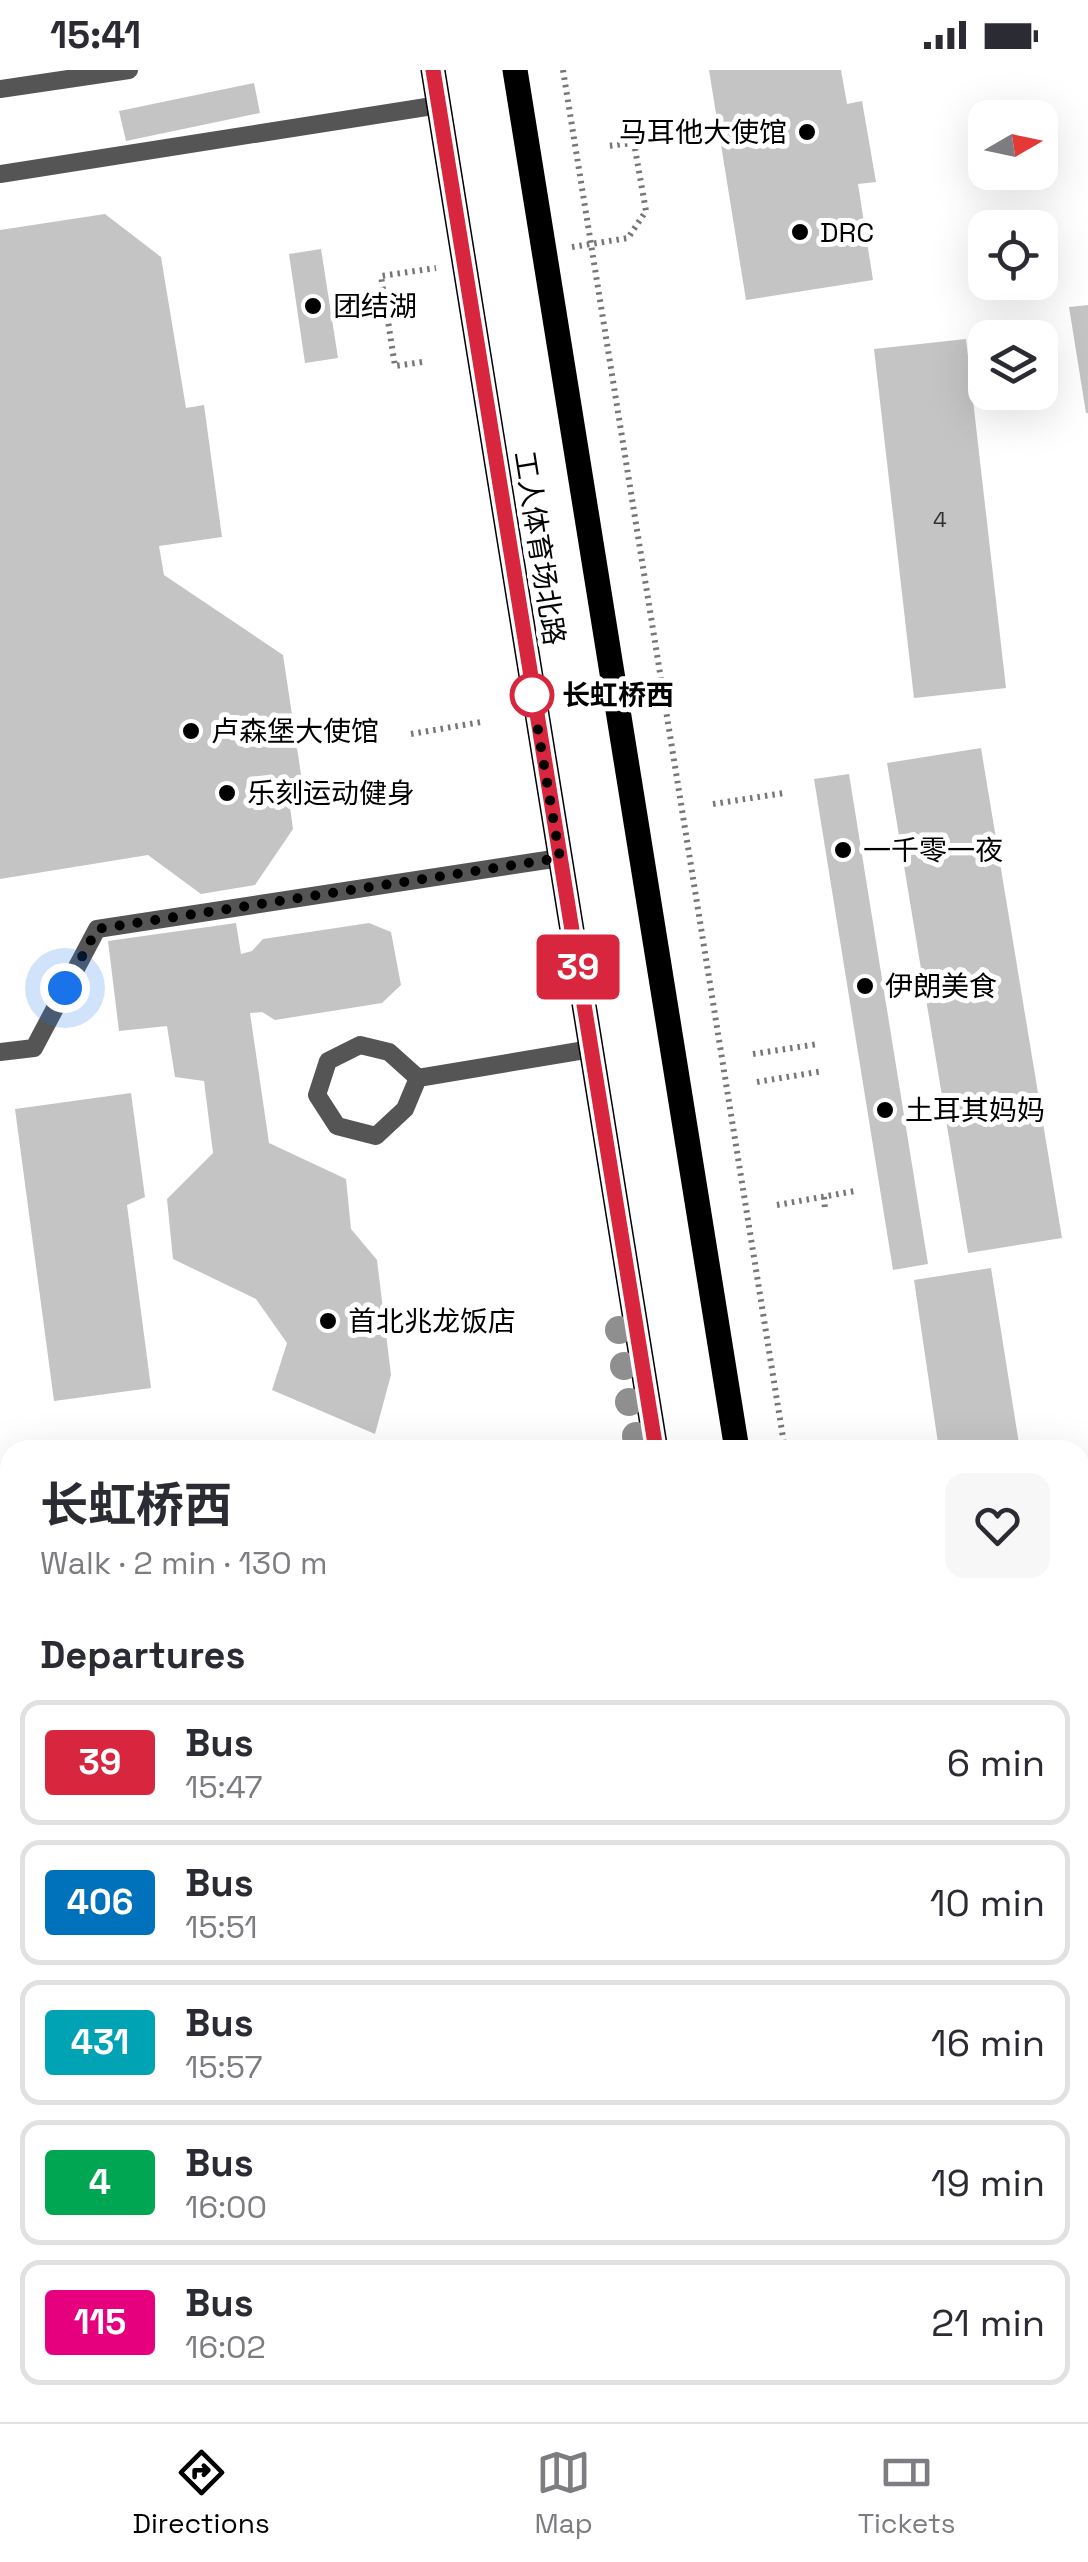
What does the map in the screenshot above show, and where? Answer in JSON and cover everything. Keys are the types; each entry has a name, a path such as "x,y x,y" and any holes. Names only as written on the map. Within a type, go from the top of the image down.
{"main road":[{"name":"工人体育场北路","path":"433,70 654,1440"},
{"name":"工人体育场北路","path":"515,70 735,1440"}],"lane":[{"path":"0,89 129,70"},
{"path":"0,174 438,105"},
{"path":"0,1052 34,1048 97,929 560,858"},
{"path":"360,1045 389,1052 418,1078 405,1109 376,1136 337,1126 317,1095 328,1061 360,1045"},
{"path":"418,1078 591,1049"}],"path":[{"path":"563,70 783,1440"},
{"path":"607,146 634,142"},
{"path":"395,366 422,362"},
{"path":"411,734 481,722"},
{"path":"713,804 784,793"},
{"path":"753,1054 818,1044"},
{"path":"758,1082 824,1072"},
{"path":"778,1205 856,1191"},
{"path":"824,1197 825,1209"}],"building":[{"name":"DRC","path":"709,70 841,70 847,104 862,101 876,182 858,184 873,280 746,300"},
{"path":"254,83 260,113 126,141 119,111"},
{"path":"105,214 161,257 186,408 204,405 222,537 159,546 164,575 283,655 302,781 289,800 293,829 255,885 201,894 148,855 0,879 0,230"},
{"name":"团结湖","path":"321,249 338,358 305,363 289,254"},
{"path":"1088,305 1088,413 1086,413 1069,307"},
{"path":"966,339 968,410 974,410 1006,688 914,698 874,349"},
{"path":"981,748 1062,1238 968,1253 887,763"},
{"path":"849,774 928,1264 893,1270 814,779"},
{"path":"236,923 241,954 252,951 263,939 369,923 391,932 401,985 382,1003 275,1020 262,1012 250,1013 269,1143 346,1179 351,1229 377,1260 391,1375 375,1434 272,1390 287,1343 256,1299 173,1259 167,1199 213,1153 204,1081 175,1077 167,1026 119,1031 108,941"},
{"path":"131,1093 145,1197 127,1205 151,1388 54,1401 15,1109"},
{"path":"991,1268 1018,1440 938,1440 914,1280"}],"bus line":[{"name":"39","path":"433,70 654,1440"}],"place":[{"name":"马耳他大使馆","path":"807,132"},
{"name":"DRC","path":"800,232"},
{"name":"团结湖","path":"313,306"},
{"name":"长虹桥西","path":"532,695"},
{"name":"卢森堡大使馆","path":"191,731"},
{"name":"乐刻运动健身","path":"227,793"},
{"name":"一千零一夜","path":"843,850"},
{"name":"伊朗美食","path":"865,986"},
{"name":"土耳其妈妈","path":"885,1110"},
{"name":"首北兆龙饭店","path":"328,1321"}],"route":[{"path":"65,988 97,929 560,858 532,695"}]}
